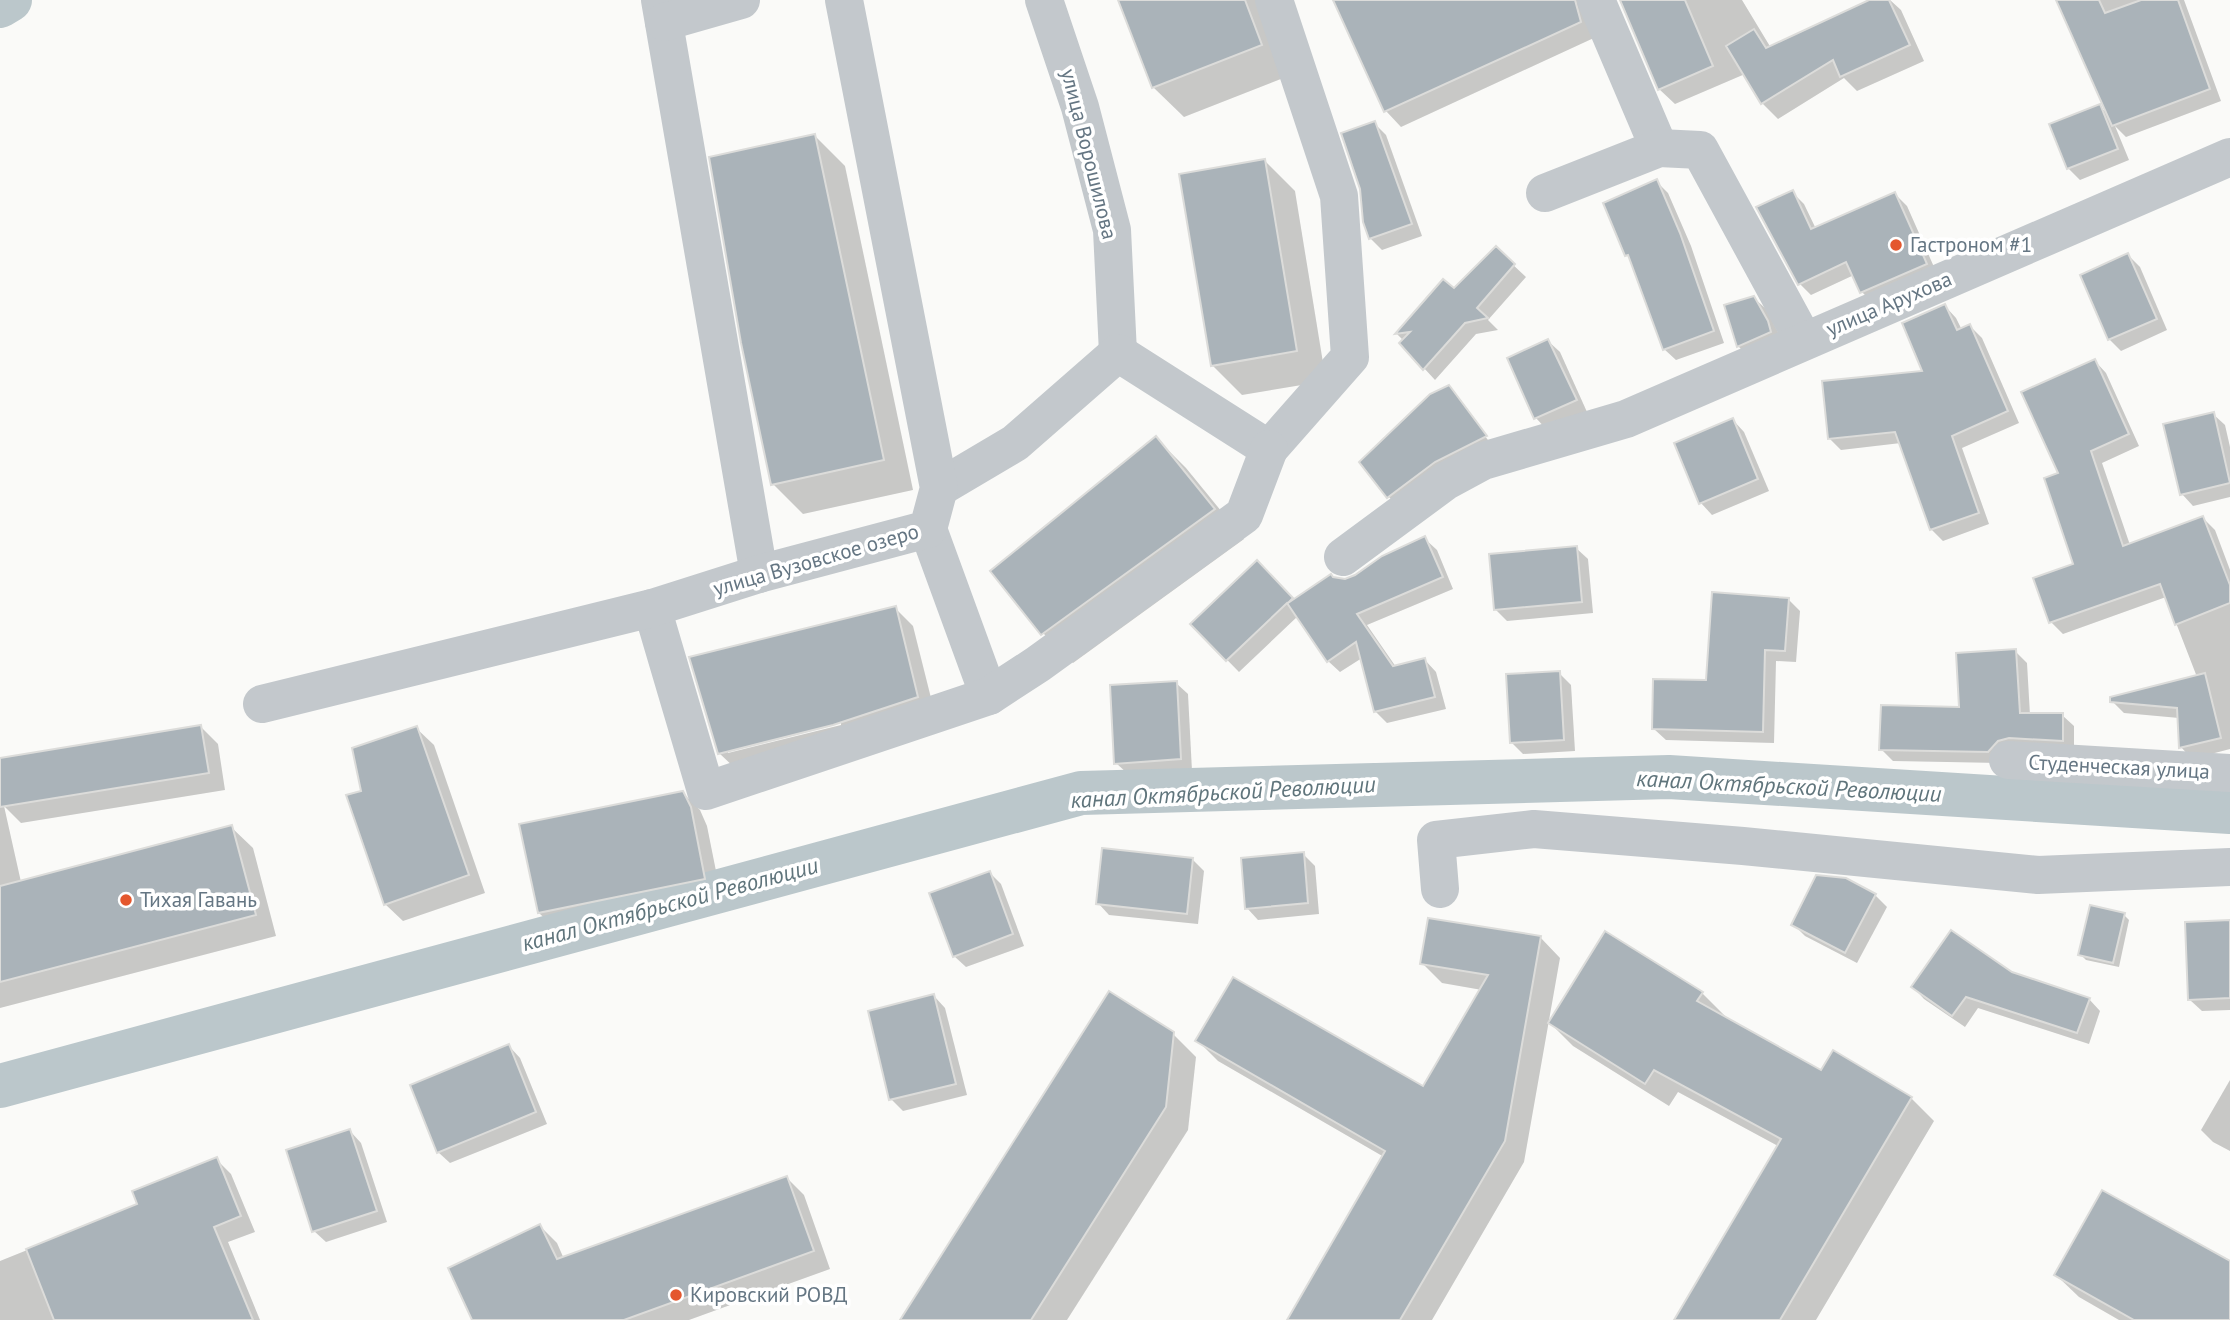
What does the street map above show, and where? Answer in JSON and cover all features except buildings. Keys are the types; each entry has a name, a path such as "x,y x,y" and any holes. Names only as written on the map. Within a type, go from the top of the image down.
{"street":[{"path":"741,0 662,11 758,574"},
{"name":"улица Вузовское озеро","path":"262,704 652,608 758,574 928,529 939,488 844,0"},
{"name":"улица Ворошилова","path":"1044,0 1080,107 1112,230 1118,353"},
{"path":"652,608 706,790 989,696 1038,664 1244,515 1269,449 1350,357 1339,196 1274,0"},
{"path":"1596,0 1659,148"},
{"path":"1545,193 1659,148 1700,150 1804,341"},
{"name":"улица Арухова","path":"1343,557 1446,481 1483,461 1626,419 2230,157"},
{"path":"939,488 1015,443 1118,353 1269,449"},
{"path":"928,529 989,696"},
{"name":"Студенческая улица","path":"2008,760 2230,774"},
{"path":"1440,890 1436,840 1534,829 2038,875 2230,867"}],"waterway":[{"path":"0,6 10,0"},
{"name":"канал Октябрьской Революции","path":"0,1086 1081,793 1669,777 2230,812"}],"place":[{"name":"Гастроном #1","path":"1896,245"},
{"name":"Тихая Гавань","path":"126,900"},
{"name":"Кировский РОВД","path":"676,1295"}]}
